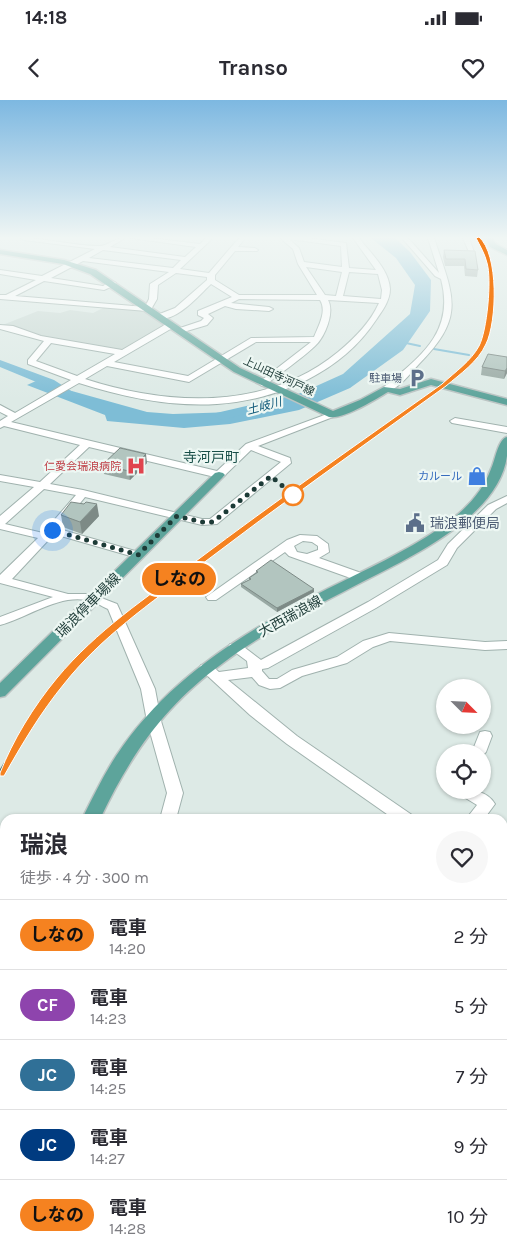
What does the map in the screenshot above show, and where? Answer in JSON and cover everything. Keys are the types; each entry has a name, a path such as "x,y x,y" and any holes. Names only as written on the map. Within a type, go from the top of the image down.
{"main road":[{"name":"上山田寺河戸線","path":"99,293 147,309 221,359 262,382 328,413"},
{"path":"328,413 364,402 387,389 400,392 431,382 478,396 507,402"},
{"name":"大西瑞浪線","path":"94,814 122,761 173,698 212,673 236,647 419,546 457,522 488,489 507,440"},
{"name":"瑞浪停車場線","path":"0,692 219,475"}],"street":[{"path":"2,298 15,292"},
{"path":"95,292 147,309 153,299 153,292"},
{"path":"160,317 178,310 196,292"},
{"path":"231,292 238,297"},
{"path":"262,382 317,339 326,316 327,305 320,292"},
{"path":"339,299 341,292"},
{"path":"49,340 32,362 78,380 134,396 195,402 223,400 279,390 325,368 360,337 373,319 386,292"},
{"path":"387,389 418,362 443,330 449,313 446,292"},
{"path":"2,298 99,293"},
{"path":"202,314 238,297 271,295 383,301"},
{"path":"225,304 236,307 269,309"},
{"path":"178,310 202,314 209,318 204,323 180,331"},
{"path":"5,420 78,380 171,325"},
{"path":"0,327 10,328 49,340 123,353"},
{"path":"106,363 189,379 254,340 317,339"},
{"path":"0,408 5,420"},
{"path":"5,420 86,443 219,475 249,446 328,413"},
{"path":"455,422 507,430"},
{"path":"0,524 86,443"},
{"path":"0,478 82,493 202,522 213,522 258,484 284,467 286,463 286,460 249,446"},
{"path":"66,597 2,579 49,533 82,493"},
{"path":"212,673 255,668 263,665 418,578 443,562 452,546 492,507 507,499"},
{"path":"457,522 473,526"},
{"path":"0,524 49,533 138,555"},
{"path":"212,597 292,542 306,538 321,542 324,546 323,552 308,558"},
{"path":"292,542 288,548 293,554 360,577"},
{"path":"0,621 66,597 83,596 95,598 113,607 148,689 154,720 175,793 169,814"},
{"path":"236,647 252,658 255,668 264,682 270,684 280,683 296,673 342,660 368,644 390,637 484,646 507,645"},
{"path":"212,673 254,711 292,740 399,814"},
{"path":"482,744 485,736"},
{"path":"479,799 488,804 479,814"}],"shaded area":[{"path":"107,306 147,309 171,325 123,353 58,341 0,326 38,311 60,313 70,310 93,313"}],"water":[{"path":"414,292 431,292 430,311 403,350 350,388 299,410 230,424 184,428 107,421 105,415 27,385 36,381 147,412 173,414 261,411 343,374 410,314"}],"building":[{"path":"488,354 507,357 507,368 505,371 482,367"},
{"path":"120,448 146,454 129,471 102,465"},
{"path":"71,502 97,504 80,522 61,515"},
{"path":"271,560 314,589 277,608 241,584 251,579 249,578 258,572 256,571"}],"waterway":[{"path":"406,343 420,346"},
{"path":"434,349 469,355"},
{"name":"土岐川","path":"0,363 50,383 76,398"},
{"name":"土岐川","path":"221,416 302,397"}],"railway":[{"path":"284,500 444,385 475,358 482,347 489,328 492,292"},
{"path":"52,691 75,664 107,633 286,499"},
{"path":"0,773 28,726 53,690"}],"train":[{"name":"しなの","path":"0,773 25,730 61,680 93,646 120,622 239,532 461,371 483,345 489,324 491,292"}],"place":[{"name":"駐車場","path":"417,378"},
{"name":"仁愛会瑞浪病院","path":"136,466"},
{"name":"カルール","path":"477,476"},
{"name":"瑞浪郵便局","path":"415,523"}],"district":[{"name":"寺河戸町","path":"211,457"}],"route":[{"path":"52,530 138,555 177,516 202,522 213,522 258,484 271,476 293,495"}]}
